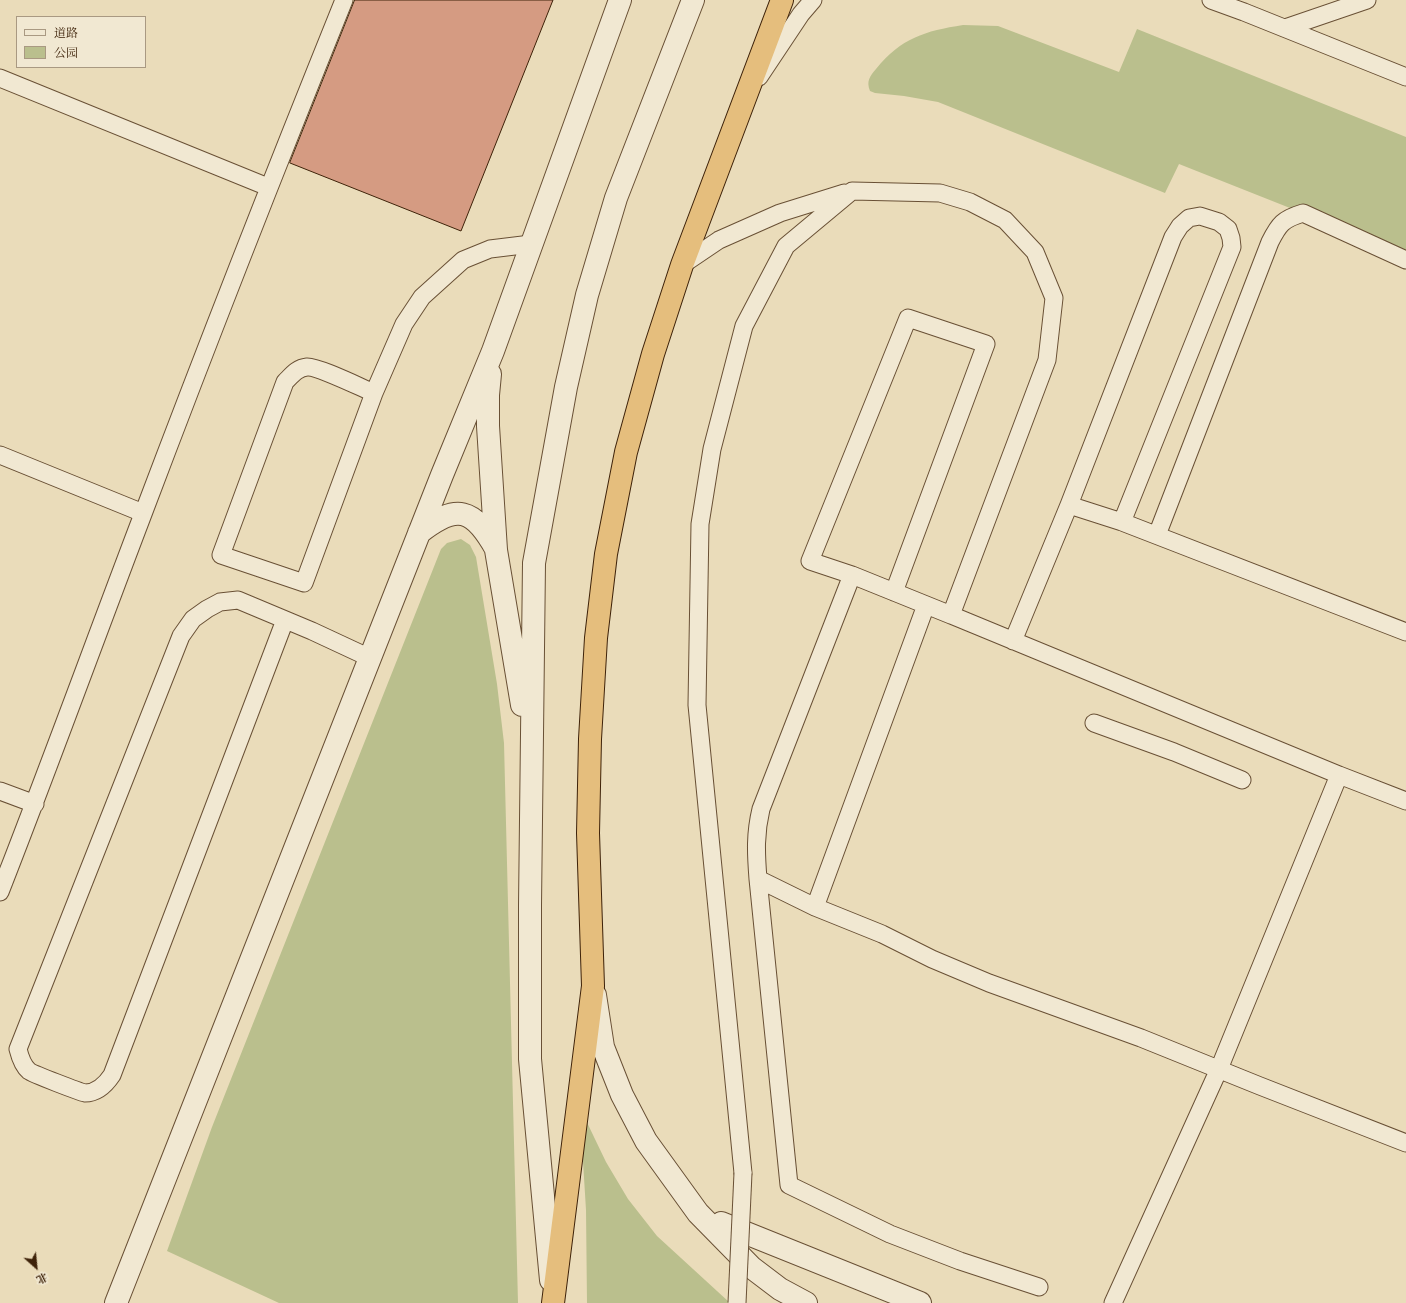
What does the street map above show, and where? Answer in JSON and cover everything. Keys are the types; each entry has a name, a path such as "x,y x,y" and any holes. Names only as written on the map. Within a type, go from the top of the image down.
{"highway":[{"path":"553,1301 593,986 588,833 589,794 596,638 606,554 626,452 653,354 682,265 782,0"}],"street":[{"path":"116,1303 419,533 493,351 620,0"},
{"path":"553,1301 530,1058 530,905 534,563 566,387 585,302 616,198 692,0"},
{"path":"493,351 488,395 488,426 496,550 532,759"},
{"path":"419,533 433,522 452,514 463,514 475,520 486,532 496,550"},
{"path":"593,986 603,1047 622,1095 646,1141 698,1213 751,1267 780,1289 806,1303"},
{"path":"698,1213 920,1303"}],"lane":[{"path":"0,892 268,187 344,0"},
{"path":"746,96 801,14 813,0"},
{"path":"1211,0 1241,6 1285,28 1406,77"},
{"path":"1285,28 1367,0"},
{"path":"0,78 268,187"},
{"path":"737,1303 743,1173 697,704 700,524 712,449 744,326 786,246 852,191"},
{"path":"682,265 719,240 752,225 780,213 852,191 940,193 970,202 1005,220 1035,252 1054,298 1047,360 951,615"},
{"path":"1157,535 1270,242 1278,228 1290,217 1303,213 1406,260"},
{"path":"1013,641 1069,505 1173,237 1180,226 1189,218 1200,216 1219,222 1228,229 1232,248 1122,522"},
{"path":"374,393 320,370 308,367 296,370 285,382 221,555 304,583 374,393 404,324 422,296 463,260 490,249 531,244"},
{"path":"894,592 986,344 908,318 810,560 852,575 926,605 951,615 1339,775 1406,801"},
{"path":"0,456 143,514"},
{"path":"1069,505 1157,535 1406,632"},
{"path":"852,575 760,809 757,828 756,847 758,879 789,1185 890,1234 960,1261 1040,1287"},
{"path":"285,620 112,1075 106,1084 95,1091 84,1093 29,1071 21,1061 18,1049 181,636 193,619 220,602 238,600 285,620 370,658"},
{"path":"815,907 926,605"},
{"path":"1094,723 1174,752 1242,780"},
{"path":"1113,1303 1219,1069 1339,775"},
{"path":"0,791 34,804"},
{"path":"758,879 815,907 882,934 932,959 989,983 1141,1038 1406,1143"}],"green space":[{"path":"963,25 998,26 1119,72 1137,29 1406,137 1406,254 1179,164 1165,193 938,102 870,91 868,84 870,76 885,58 904,43 925,33"},
{"path":"461,539 470,545 476,557 497,684 504,743 518,1303 279,1303 167,1251 212,1127 441,549 447,543"},
{"path":"581,1110 606,1162 628,1199 657,1236 729,1302 732,1303 587,1303 586,1210"}],"building":[{"path":"355,0 553,0 461,231 290,163"}]}
